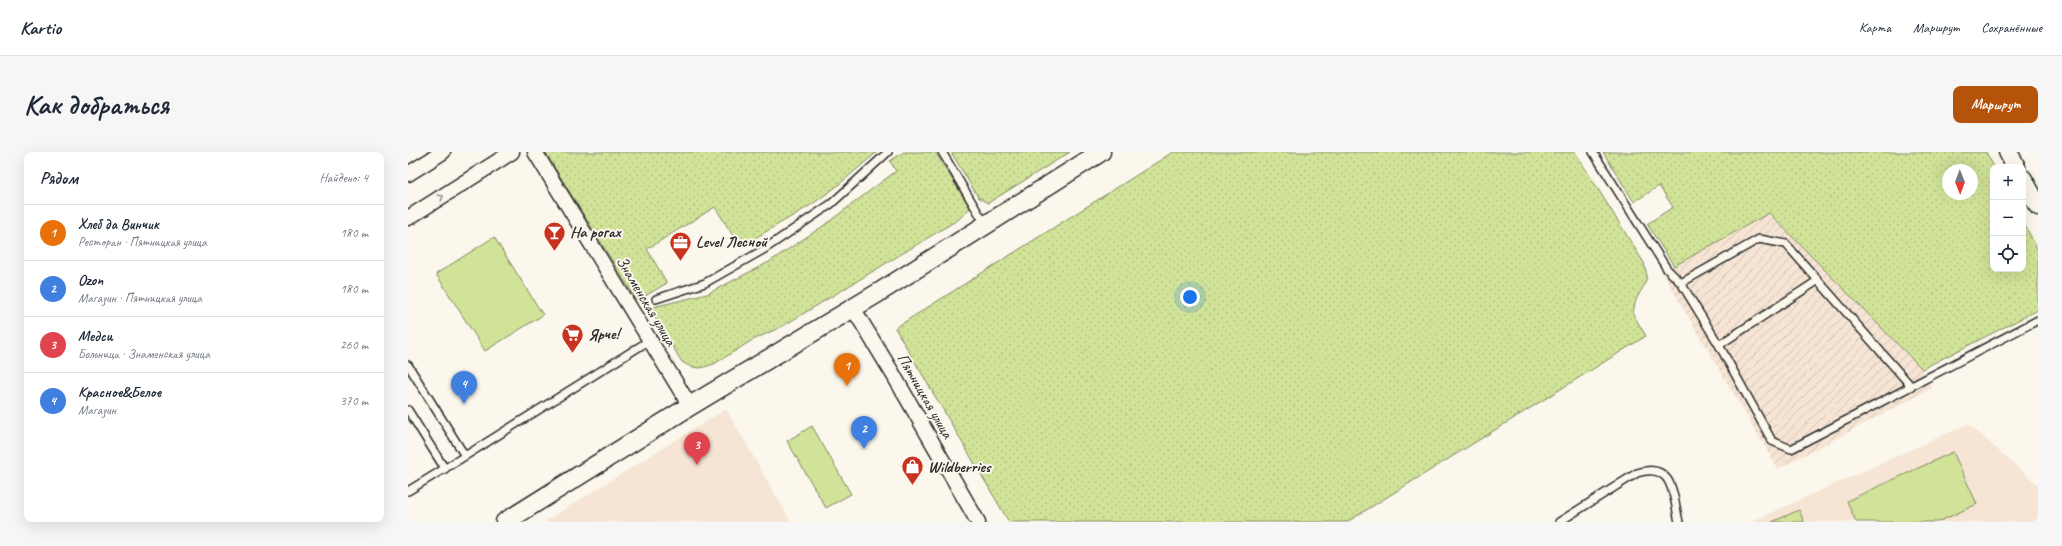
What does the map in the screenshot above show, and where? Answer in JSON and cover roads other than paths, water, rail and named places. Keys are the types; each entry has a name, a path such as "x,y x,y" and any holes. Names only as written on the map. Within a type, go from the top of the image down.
{"street":[{"path":"408,174 443,152"},
{"path":"408,218 512,152"},
{"name":"Знаменская улица","path":"535,152 690,406"},
{"path":"505,522 690,406 853,308 1101,152"},
{"path":"2008,152 2014,164"},
{"path":"2026,184 2038,206"},
{"name":"Пятницкая улица","path":"853,308 893,374 978,522"}],"lane":[{"path":"656,299 705,283 763,250 831,204 888,152"},
{"path":"942,152 986,224"},
{"path":"1593,152 1667,269 1681,283 1719,345 1772,441 1791,449 2038,320"},
{"path":"1681,283 1759,239 1786,244 1911,386"},
{"path":"1719,345 1817,281"},
{"path":"408,491 650,340"},
{"path":"408,365 465,456"},
{"path":"408,410 445,469"},
{"path":"1563,521 1637,473 1646,470 1661,472 1670,481 1679,522"}],"place":[{"name":"На рогах","path":"554,252"},
{"name":"Level Лесной","path":"681,262"},
{"name":"Ярче!","path":"573,354"},
{"name":"Хлеб да Винчик","path":"847,386"},
{"name":"Красное&Белое","path":"464,404"},
{"name":"Ozon","path":"864,449"},
{"name":"Медси","path":"697,465"},
{"name":"Wildberries","path":"913,486"}]}
